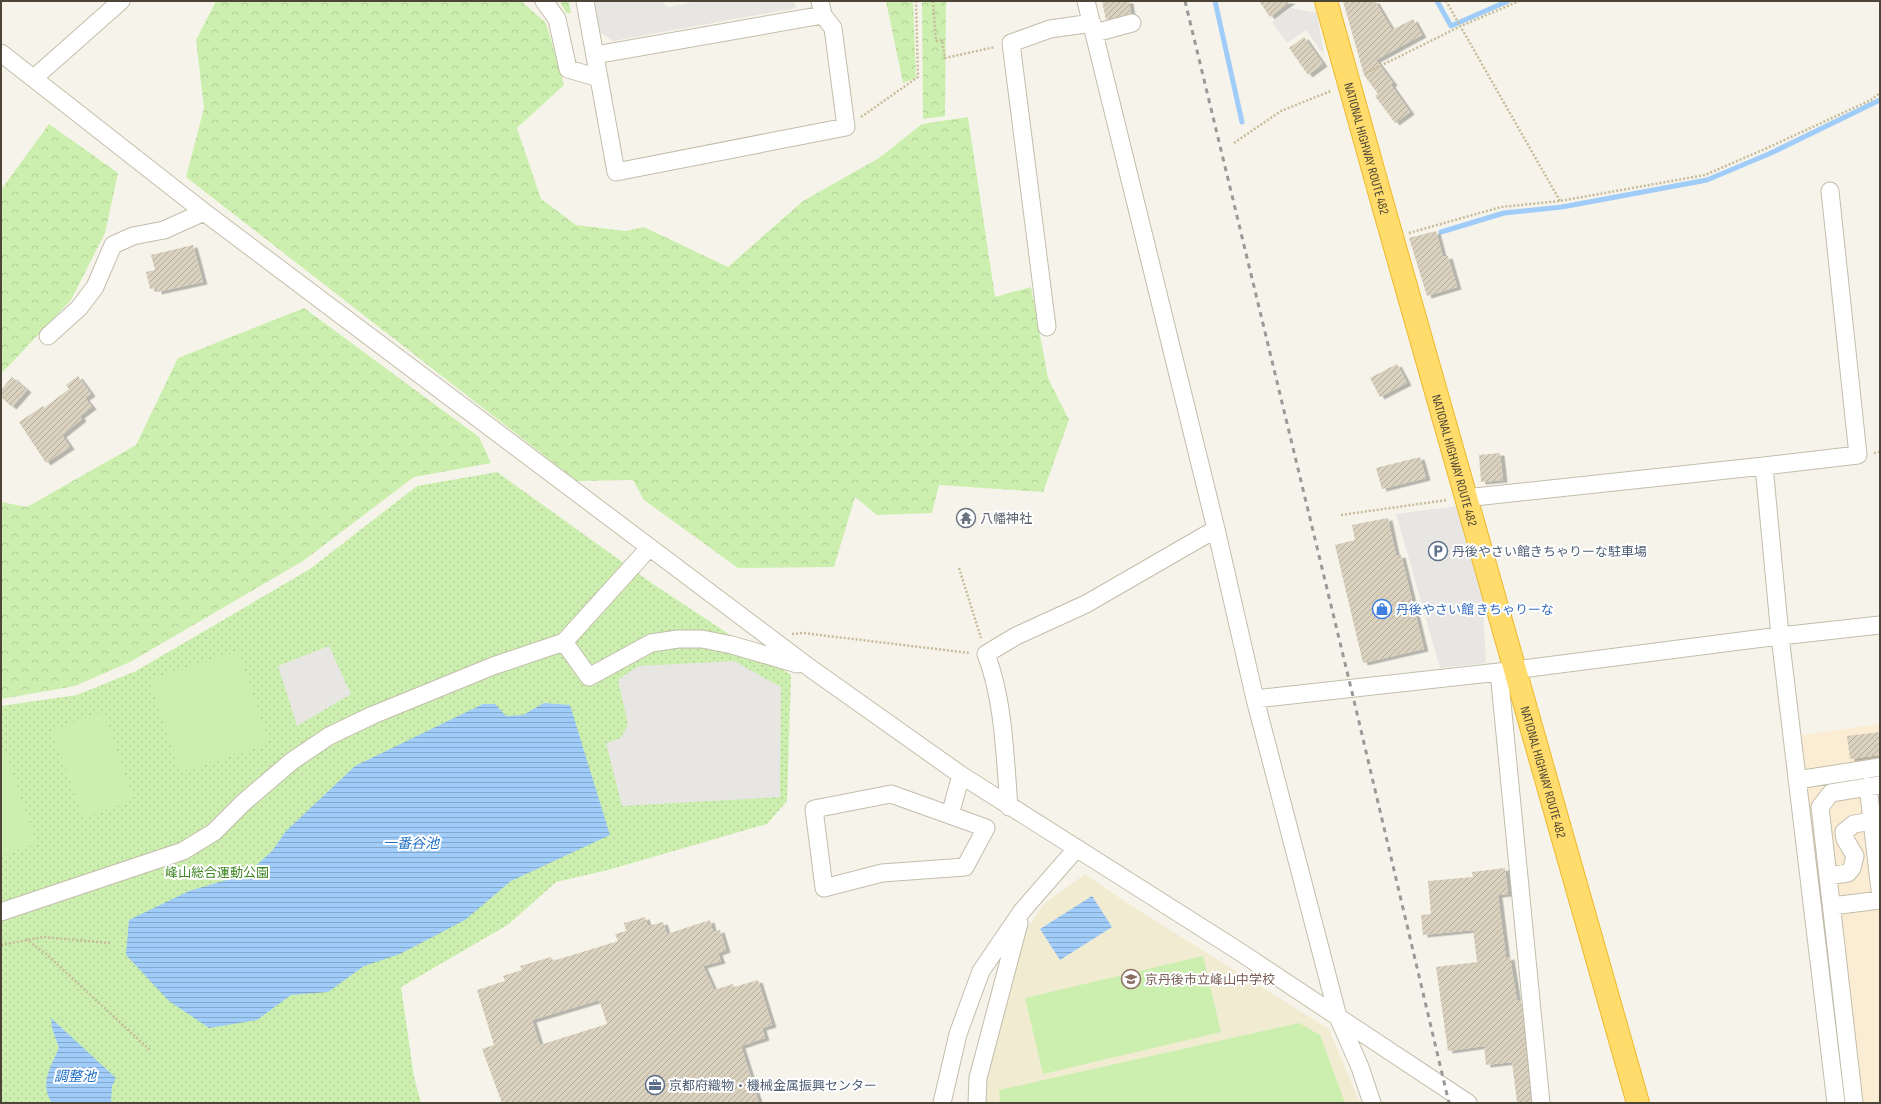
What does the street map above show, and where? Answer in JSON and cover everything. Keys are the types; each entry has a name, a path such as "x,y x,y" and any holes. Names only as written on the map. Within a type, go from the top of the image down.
{"highway":[{"name":"NATIONAL HIGHWAY ROUTE 482","path":"1326,1 1465,498 1507,671 1638,1103"}],"street":[{"path":"34,78 121,1"},
{"path":"544,1 557,18 568,69 599,78"},
{"path":"585,1 616,172 846,128 833,28 821,8 595,55"},
{"path":"1086,1 1216,529 1255,699 1338,1017 1360,1067 1372,1103"},
{"path":"1047,327 1011,43 1050,29 1093,28 1132,23"},
{"path":"1,53 204,212 768,638 960,775 1237,950 1468,1103"},
{"path":"1465,498 1858,455 1830,191"},
{"path":"48,336 79,308 95,287 113,245 133,236 164,230 204,212"},
{"path":"1764,466 1780,636 1836,1103"},
{"path":"1009,807 1003,736 993,671 986,654 1016,636 1086,604 1216,529"},
{"path":"1,912 183,851 214,832 244,802 292,762 329,736 493,666 564,642 649,548"},
{"path":"1255,699 1507,671 1780,636 1880,625"},
{"path":"564,642 589,677 651,643 678,639 702,639 732,645 810,668"},
{"path":"1507,671 1541,1103"},
{"path":"1797,780 1880,767"},
{"path":"950,815 960,775"},
{"path":"1854,1103 1820,807 1831,793 1874,786 1874,814 1880,890"},
{"path":"891,794 950,815 986,828 965,867 882,873 824,888 814,809 891,794"},
{"path":"1828,876 1848,873 1856,856 1844,839 1844,832 1854,824 1874,814"},
{"path":"942,1103 958,1034 981,971 1022,911 1076,849"},
{"path":"1832,906 1880,900"},
{"path":"977,1103 978,1078 1022,911"}],"path":[{"path":"846,128 918,77 916,1"},
{"path":"933,1 936,41 942,40 945,58 982,51 1011,43"},
{"path":"1446,1 1560,201"},
{"path":"1234,143 1281,111 1326,94 1461,26 1519,1"},
{"path":"1392,238 1501,207 1560,201 1706,174 1871,100 1880,93"},
{"path":"1341,515 1465,498"},
{"path":"768,638 803,633 986,654 959,568"},
{"path":"1,945 26,939 43,937 110,943"},
{"path":"26,939 46,954 150,1050"},
{"path":"1,1080 1,1086"}],"shaded area":[{"path":"593,1 661,1 668,7 698,1 794,1 796,8 613,41 598,31"},
{"path":"1292,8 1317,13 1324,55 1306,30 1287,43 1272,22"},
{"name":"丹後やさい館きちゃりーな駐車場","path":"1457,506 1482,588 1486,663 1440,668 1396,514"},
{"path":"329,646 351,694 297,726 278,666"},
{"path":"734,661 781,687 780,797 622,806 606,743 621,738 628,724 618,680 638,666"},
{"path":"1880,724 1880,1103 1845,1103 1801,735"},
{"name":"京丹後市立峰山中学校","path":"1085,874 1130,905 1329,1029 1360,1103 985,1103 986,1078 1027,928 1045,903"}],"green space":[{"path":"216,1 521,1 546,23 564,85 517,128 541,199 576,225 626,231 644,227 728,267 803,201 879,158 922,124 968,117 995,297 1031,287 1048,378 1069,420 1043,492 939,485 932,513 877,515 855,497 834,567 738,568 644,500 633,480 577,481 186,177 204,108 196,40"},
{"path":"560,1 569,1 571,13 566,13"},
{"path":"886,1 913,1 916,78 903,83"},
{"path":"922,1 946,1 945,116 923,119"},
{"path":"49,124 118,173 105,233 71,300 1,374 1,190"},
{"path":"304,308 479,437 491,463 414,477 303,561 130,662 75,686 1,699 1,502 27,507 136,445 178,358"},
{"name":"峰山総合運動公園","path":"497,472 653,584 791,675 787,801 767,824 608,870 556,882 509,924 401,987 414,1077 421,1103 1,1103 1,706 77,695 136,671 310,569 417,486"},
{"path":"238,651 269,743 181,772 150,680"},
{"path":"103,712 134,800 83,818 52,730"},
{"path":"1,749 3,749 37,843 1,856"},
{"path":"1203,956 1221,1032 1043,1074 1025,998"},
{"path":"1299,1023 1320,1035 1345,1103 1000,1103 999,1090"}],"water":[{"name":"一番谷池","path":"544,703 570,705 610,835 511,881 465,920 400,954 364,966 328,992 291,995 257,1020 209,1028 169,1001 126,955 129,920 189,891 247,874 272,851 286,831 355,766 483,704 495,704 506,716 523,715"},
{"path":"1092,896 1112,927 1060,960 1040,929"},
{"name":"調整池","path":"51,1018 116,1078 112,1086 111,1103 52,1103 46,1089 46,1082 50,1068 59,1048 52,1028"}],"building":[{"path":"1102,1 1129,1 1131,13 1106,20"},
{"path":"1259,1 1291,1 1270,17"},
{"path":"1343,1 1375,1 1392,30 1413,19 1422,35 1376,60 1393,83 1391,85 1410,112 1395,123 1375,96 1378,94 1364,75"},
{"path":"1304,37 1323,64 1308,75 1289,48"},
{"path":"1436,231 1443,257 1448,256 1457,287 1427,296 1409,238"},
{"path":"193,245 203,282 157,292 157,288 150,289 146,272 155,270 151,255"},
{"path":"1397,364 1407,383 1380,397 1370,378"},
{"path":"78,376 91,394 85,398 92,407 80,416 82,419 62,435 70,447 46,463 19,422 43,406 44,408 69,389 66,385"},
{"path":"12,377 27,390 12,407 1,397 1,390"},
{"path":"1500,453 1503,480 1481,482 1479,455"},
{"path":"1420,457 1426,478 1382,489 1376,468"},
{"name":"丹後やさい館 きちゃりーな","path":"1388,518 1396,556 1401,555 1424,649 1363,663 1335,545 1355,540 1352,525"},
{"path":"1880,732 1880,755 1850,759 1847,736"},
{"path":"1505,868 1508,894 1498,895 1506,958 1510,957 1517,1001 1521,1000 1531,1103 1517,1103 1512,1062 1486,1065 1484,1046 1448,1051 1436,967 1477,962 1473,930 1423,935 1421,915 1431,914 1428,881 1473,877 1472,872"},
{"path":"645,917 648,926 663,922 667,934 710,920 713,932 720,930 726,950 718,953 721,961 703,966 714,990 733,984 734,987 758,980 772,1025 762,1028 765,1038 741,1046 759,1103 502,1103 482,1049 494,1045 477,990 505,981 503,976 522,970 520,966 551,957 553,961 618,941 615,934 626,931 624,923","holes":["599,1000 607,1024 540,1045 532,1020"]}],"waterway":[{"path":"1215,1 1242,122"},
{"path":"1437,1 1451,26 1508,1"},
{"path":"1441,232 1504,213 1562,207 1707,180 1771,153 1880,100"}],"railway":[{"path":"1185,1 1351,688 1449,1103"}],"place":[{"name":"八幡神社","path":"966,518"},
{"name":"丹後やさい館きちゃりーな駐車場","path":"1438,551"},
{"name":"丹後やさい館 きちゃりーな","path":"1382,609"},
{"name":"京丹後市立峰山中学校","path":"1131,979"},
{"name":"京都府織物・機械金属振興センター","path":"655,1085"}]}
